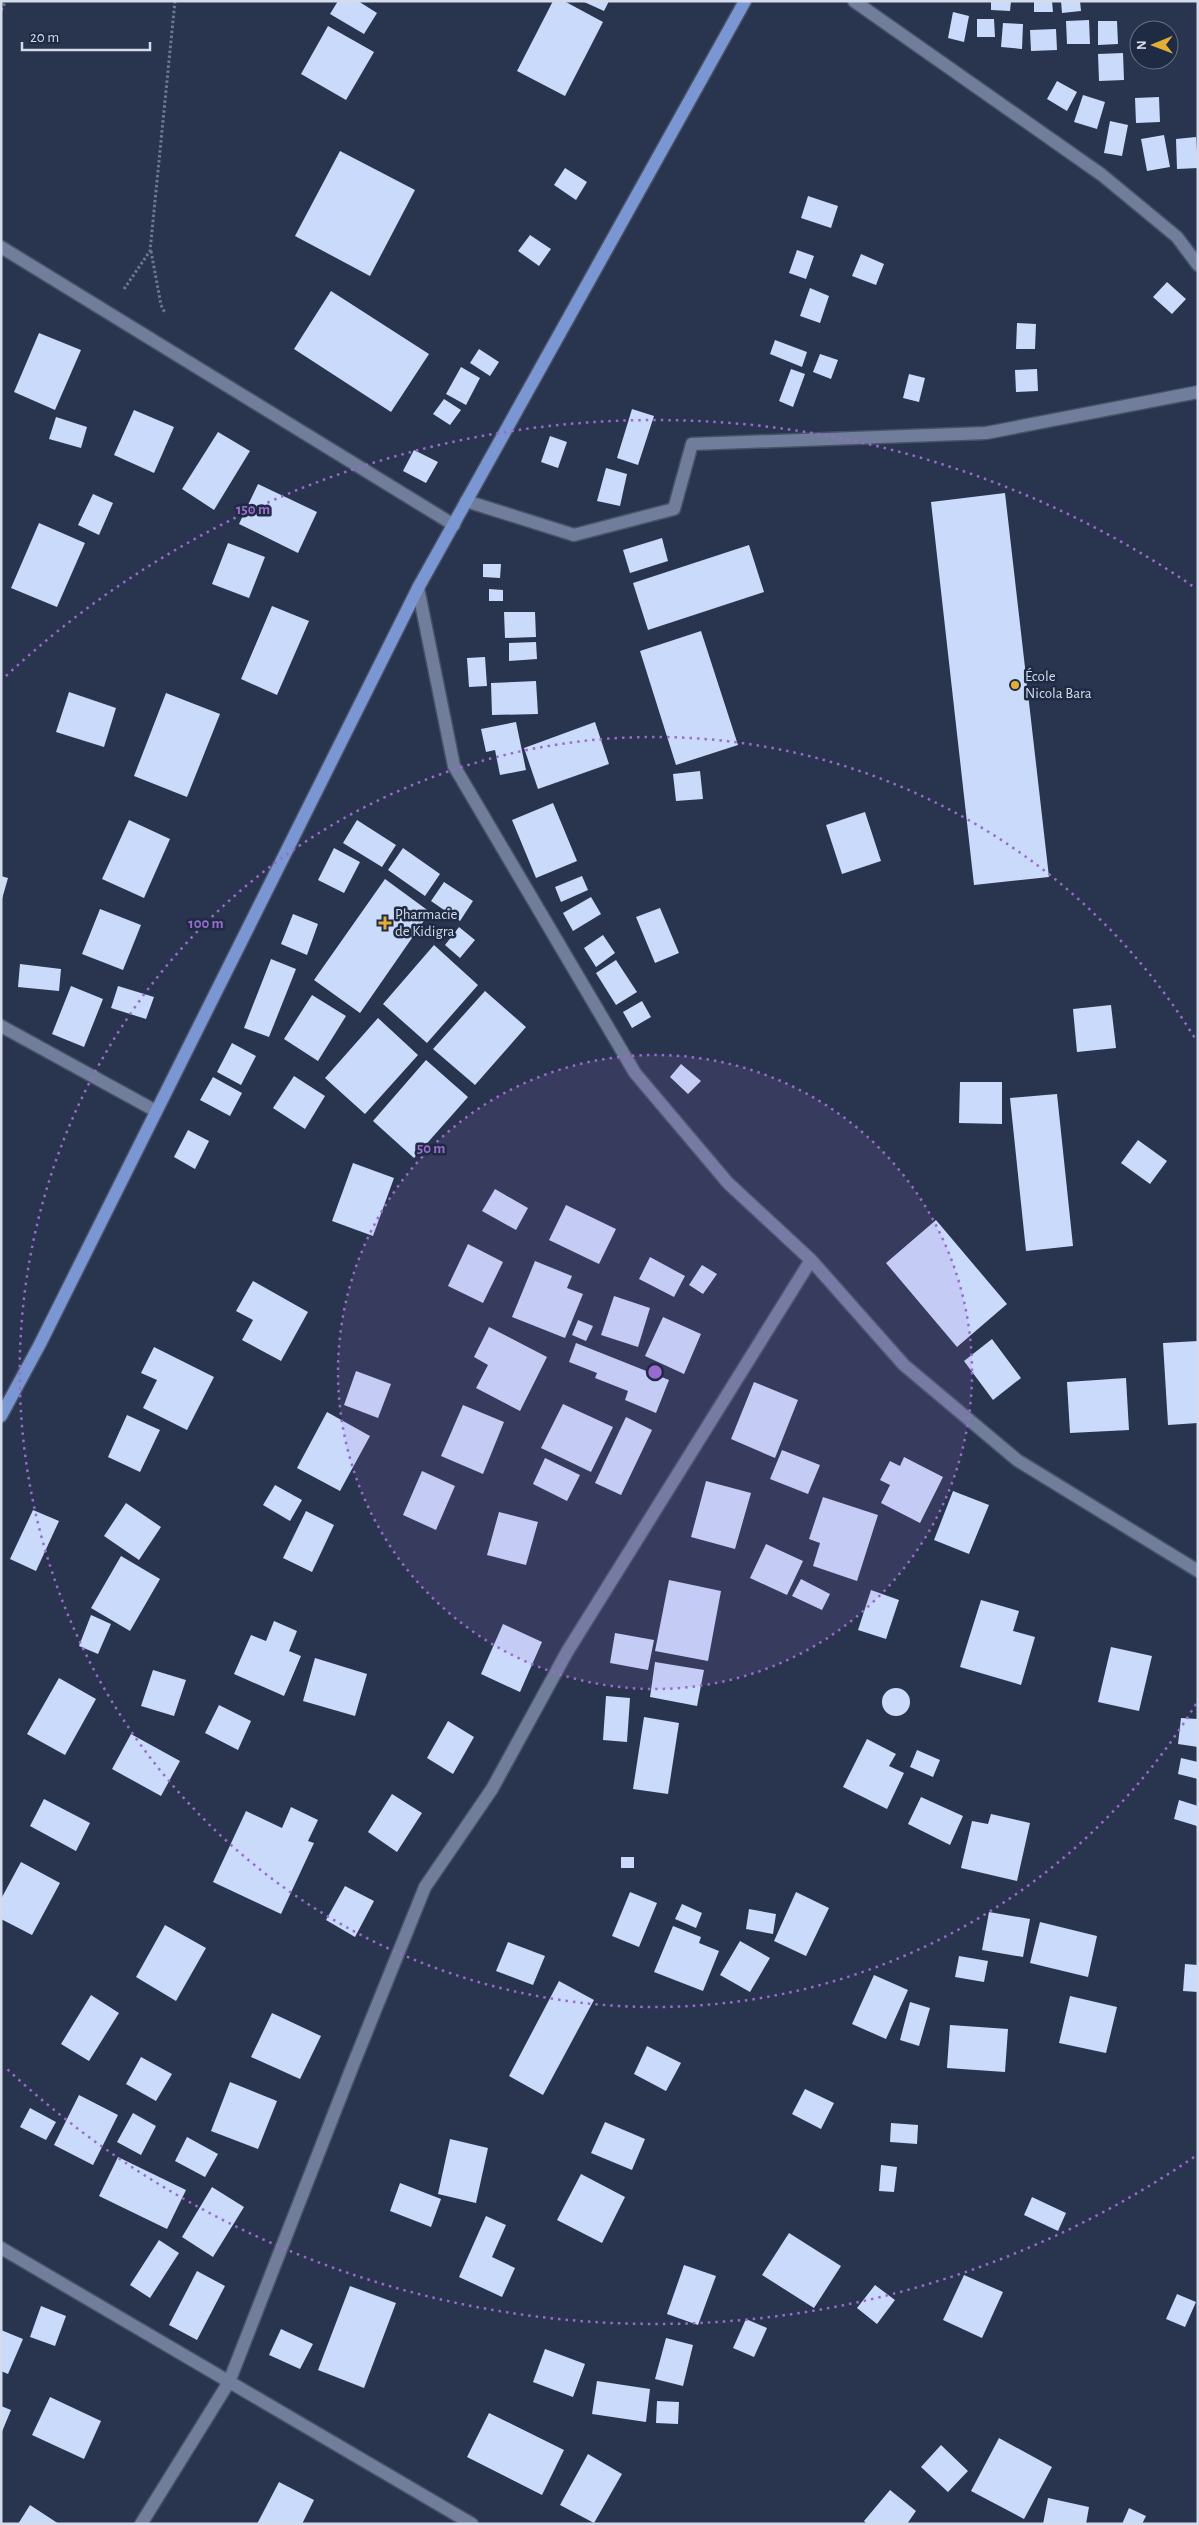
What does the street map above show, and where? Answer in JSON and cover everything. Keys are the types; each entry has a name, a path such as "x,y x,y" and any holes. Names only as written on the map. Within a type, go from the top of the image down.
{"main road":[{"path":"1,1416 418,588 745,1"}],"street":[{"path":"854,1 1102,175 1177,237 1198,265"},
{"path":"1,247 454,525"},
{"path":"466,501 574,535 674,509 692,444 986,433 1198,392"},
{"path":"418,588 454,766 531,900 635,1073 728,1183 811,1260 904,1365 1018,1460 1198,1571"},
{"path":"1,1026 156,1111"},
{"path":"141,2524 229,2382 425,1887 492,1790 567,1652 811,1260"},
{"path":"1,2248 472,2524"}],"path":[{"path":"1,10 6,1"},
{"path":"166,314 161,305 150,251 175,1"},
{"path":"109,312 150,251"}],"building":[{"path":"338,1 358,1 377,13 364,34 330,14"},
{"path":"553,1 564,1 603,22 565,96 517,71"},
{"path":"582,1 609,1 604,11"},
{"path":"991,1 1011,1 1010,11 991,10"},
{"path":"1034,1 1052,1 1053,12 1034,12"},
{"path":"1061,1 1080,1 1081,11 1062,13"},
{"path":"953,12 969,16 964,42 948,38"},
{"path":"977,19 994,19 995,37 977,37"},
{"path":"1089,20 1090,44 1067,44 1066,21"},
{"path":"1098,21 1117,21 1118,44 1098,45"},
{"path":"1003,23 1023,24 1022,49 1001,47"},
{"path":"328,26 374,52 346,100 301,74"},
{"path":"1056,29 1057,50 1031,51 1030,30"},
{"path":"1123,53 1124,80 1099,81 1098,54"},
{"path":"1057,81 1077,92 1067,111 1047,99"},
{"path":"1083,95 1105,102 1097,129 1074,122"},
{"path":"1159,97 1160,122 1136,123 1135,98"},
{"path":"1110,121 1128,125 1122,156 1104,153"},
{"path":"1164,135 1170,167 1147,171 1141,139"},
{"path":"1196,137 1198,168 1177,169 1176,139"},
{"path":"340,151 415,190 370,276 295,236"},
{"path":"565,168 587,182 576,200 554,185"},
{"path":"808,196 838,206 831,228 801,218"},
{"path":"530,235 551,249 539,266 518,251"},
{"path":"797,250 814,256 806,279 789,273"},
{"path":"861,254 884,264 876,285 852,276"},
{"path":"1167,282 1186,299 1172,314 1153,297"},
{"path":"810,288 829,296 820,323 800,316"},
{"path":"331,291 429,354 391,412 294,349"},
{"path":"1017,323 1036,324 1035,349 1016,349"},
{"path":"39,333 81,350 55,410 14,392"},
{"path":"775,340 807,352 802,367 770,354"},
{"path":"479,349 499,362 490,376 470,363"},
{"path":"820,354 838,360 831,379 813,372"},
{"path":"461,367 480,378 466,405 446,394"},
{"path":"791,369 805,374 793,407 779,401"},
{"path":"1037,369 1038,391 1016,392 1015,370"},
{"path":"909,374 925,378 919,402 903,398"},
{"path":"444,399 461,410 450,425 433,414"},
{"path":"632,409 654,416 638,465 617,458"},
{"path":"134,410 174,427 154,473 114,455"},
{"path":"56,417 87,427 81,448 49,439"},
{"path":"218,432 250,451 214,510 182,489"},
{"path":"550,436 567,442 558,468 541,462"},
{"path":"414,450 438,462 426,483 403,471"},
{"path":"606,468 627,474 620,506 597,501"},
{"path":"258,484 317,512 298,553 239,524"},
{"path":"1005,493 1049,877 974,885 931,502"},
{"path":"93,494 113,503 99,535 78,525"},
{"path":"39,523 85,543 57,607 11,588"},
{"path":"662,538 668,561 630,573 623,550"},
{"path":"228,543 265,557 249,598 212,584"},
{"path":"749,545 764,592 648,630 633,583"},
{"path":"483,564 501,564 500,578 483,577"},
{"path":"489,589 503,590 503,601 489,601"},
{"path":"272,606 309,621 277,695 241,679"},
{"path":"504,612 535,612 536,637 505,638"},
{"path":"701,631 738,745 676,765 640,651"},
{"path":"536,642 537,659 509,661 509,643"},
{"path":"485,657 487,686 469,687 467,658"},
{"path":"536,681 538,714 492,715 491,683"},
{"path":"69,692 116,708 104,747 56,732"},
{"path":"166,693 220,714 187,797 134,776"},
{"path":"516,722 526,770 500,775 495,750 486,752 481,729"},
{"path":"595,722 609,764 538,789 524,748"},
{"path":"700,771 703,799 676,801 673,774"},
{"path":"553,803 577,861 536,878 512,820"},
{"path":"865,812 881,861 842,874 826,825"},
{"path":"129,820 170,839 144,898 102,879"},
{"path":"357,820 396,845 382,867 343,843"},
{"path":"334,848 360,862 344,893 318,880"},
{"path":"403,848 440,874 425,896 388,870"},
{"path":"1,876 8,878 2,899 1,899"},
{"path":"582,876 588,890 561,902 555,887"},
{"path":"385,879 430,912 360,1013 314,980"},
{"path":"444,882 473,901 460,921 431,901"},
{"path":"591,897 601,914 573,931 563,913"},
{"path":"660,908 679,953 655,963 636,917"},
{"path":"100,909 141,925 123,970 82,954"},
{"path":"293,914 318,924 307,955 281,944"},
{"path":"459,927 475,940 460,958 445,945"},
{"path":"603,935 615,953 596,967 584,948"},
{"path":"434,945 478,985 427,1043 383,1004"},
{"path":"271,959 296,969 269,1037 244,1028"},
{"path":"616,960 637,992 616,1005 596,973"},
{"path":"20,964 61,969 59,991 18,987"},
{"path":"71,986 103,999 84,1047 52,1034"},
{"path":"118,986 154,997 146,1019 111,1008"},
{"path":"485,991 526,1027 475,1085 433,1049"},
{"path":"312,995 346,1016 318,1061 284,1039"},
{"path":"642,1001 651,1017 632,1028 623,1012"},
{"path":"1111,1005 1116,1048 1077,1052 1073,1009"},
{"path":"378,1018 418,1055 365,1114 325,1078"},
{"path":"232,1043 256,1056 241,1085 217,1072"},
{"path":"426,1060 468,1097 414,1158 373,1121"},
{"path":"681,1064 701,1081 688,1094 670,1077"},
{"path":"294,1076 325,1096 305,1129 273,1108"},
{"path":"213,1077 242,1093 230,1116 200,1100"},
{"path":"960,1082 1002,1082 1002,1124 959,1123"},
{"path":"1057,1094 1073,1246 1026,1251 1010,1098"},
{"path":"188,1130 209,1141 195,1169 174,1157"},
{"path":"1138,1140 1167,1161 1150,1184 1121,1163"},
{"path":"353,1163 394,1178 373,1236 332,1221"},
{"path":"495,1189 528,1208 516,1230 482,1211"},
{"path":"566,1205 616,1229 599,1264 549,1240"},
{"path":"936,1220 1007,1304 957,1347 886,1263"},
{"path":"468,1244 503,1262 483,1303 448,1286"},
{"path":"650,1257 685,1276 674,1297 639,1279"},
{"path":"535,1261 572,1276 567,1288 583,1294 565,1338 512,1317"},
{"path":"702,1265 717,1274 703,1294 689,1285"},
{"path":"253,1281 308,1312 281,1361 242,1340 253,1320 236,1311"},
{"path":"614,1296 650,1308 638,1347 601,1335"},
{"path":"663,1317 701,1334 684,1374 645,1356"},
{"path":"578,1320 593,1326 586,1341 572,1335"},
{"path":"489,1327 547,1357 520,1411 476,1388 488,1365 474,1357"},
{"path":"992,1339 1021,1378 993,1400 964,1361"},
{"path":"1198,1341 1198,1423 1168,1425 1163,1343"},
{"path":"576,1343 669,1380 656,1413 625,1400 628,1391 595,1378 597,1373 569,1362"},
{"path":"154,1347 214,1377 187,1430 143,1408 157,1380 141,1373"},
{"path":"356,1371 391,1384 378,1418 344,1405"},
{"path":"1126,1378 1129,1430 1070,1433 1067,1382"},
{"path":"754,1382 798,1400 775,1458 731,1439"},
{"path":"563,1404 613,1427 591,1472 541,1448"},
{"path":"463,1405 504,1422 483,1474 441,1456"},
{"path":"327,1412 370,1436 340,1491 297,1468"},
{"path":"127,1415 160,1430 140,1472 108,1457"},
{"path":"626,1417 652,1430 621,1495 595,1483"},
{"path":"782,1450 820,1465 808,1494 770,1479"},
{"path":"904,1457 943,1477 920,1523 881,1503 890,1485 880,1480 890,1461 900,1466"},
{"path":"545,1458 580,1475 567,1501 533,1484"},
{"path":"422,1471 455,1486 436,1530 403,1515"},
{"path":"706,1481 751,1493 735,1549 691,1537"},
{"path":"275,1485 302,1500 290,1521 263,1505"},
{"path":"953,1491 989,1505 969,1554 934,1540"},
{"path":"823,1497 878,1515 857,1581 813,1566 820,1543 809,1539"},
{"path":"126,1503 161,1527 139,1560 104,1536"},
{"path":"33,1510 59,1521 36,1571 10,1559"},
{"path":"306,1511 334,1525 312,1572 283,1558"},
{"path":"499,1512 538,1522 526,1565 487,1555"},
{"path":"766,1544 803,1561 787,1595 750,1578"},
{"path":"121,1556 160,1579 130,1631 91,1608"},
{"path":"801,1579 830,1594 822,1610 792,1596"},
{"path":"669,1580 721,1591 708,1661 655,1651"},
{"path":"871,1590 899,1600 886,1639 858,1630"},
{"path":"981,1600 1019,1611 1013,1631 1035,1637 1021,1685 960,1667"},
{"path":"91,1615 111,1624 98,1654 79,1646"},
{"path":"274,1621 297,1631 289,1651 301,1656 284,1696 234,1674 251,1635 266,1641"},
{"path":"503,1624 542,1642 520,1692 481,1674"},
{"path":"615,1633 654,1640 648,1670 610,1663"},
{"path":"1111,1647 1152,1656 1139,1711 1098,1702"},
{"path":"315,1658 367,1674 355,1716 303,1701"},
{"path":"655,1662 704,1670 697,1706 650,1697"},
{"path":"153,1670 186,1680 174,1716 141,1706"},
{"path":"59,1678 96,1699 65,1755 27,1734"},
{"path":"896,1688 906,1692 910,1702 906,1712 896,1716 886,1712 882,1702 886,1692"},
{"path":"606,1696 630,1698 627,1742 603,1740"},
{"path":"219,1705 251,1721 238,1750 205,1733"},
{"path":"644,1717 679,1723 668,1794 633,1789"},
{"path":"1181,1718 1198,1719 1198,1747 1178,1744"},
{"path":"448,1721 474,1737 453,1774 427,1758"},
{"path":"131,1734 180,1761 161,1796 112,1769"},
{"path":"867,1739 896,1754 889,1766 904,1773 887,1809 843,1787"},
{"path":"917,1750 940,1760 933,1777 910,1767"},
{"path":"1181,1758 1198,1762 1198,1779 1178,1774"},
{"path":"392,1794 422,1813 397,1852 368,1832"},
{"path":"921,1797 963,1816 950,1845 908,1824"},
{"path":"44,1799 90,1823 76,1851 30,1826"},
{"path":"1179,1800 1198,1806 1197,1826 1174,1819"},
{"path":"291,1807 318,1820 308,1841 314,1843 281,1914 213,1882 246,1811 282,1828"},
{"path":"991,1814 1030,1823 1017,1881 961,1868 972,1821 988,1824"},
{"path":"621,1857 634,1857 634,1868 621,1868"},
{"path":"21,1862 60,1883 32,1935 1,1919 1,1899"},
{"path":"345,1886 374,1901 355,1937 326,1920"},
{"path":"630,1892 657,1903 639,1947 612,1936"},
{"path":"796,1892 829,1908 806,1956 774,1941"},
{"path":"682,1904 702,1913 696,1928 675,1919"},
{"path":"749,1909 776,1914 773,1934 746,1929"},
{"path":"989,1912 1030,1919 1023,1957 982,1950"},
{"path":"1040,1922 1097,1936 1088,1977 1030,1963"},
{"path":"165,1925 206,1948 176,2001 136,1977"},
{"path":"673,1926 701,1937 699,1943 719,1951 703,1991 654,1972"},
{"path":"740,1941 770,1958 750,1992 720,1975"},
{"path":"508,1942 545,1956 533,1985 496,1971"},
{"path":"959,1956 988,1961 984,1982 955,1977"},
{"path":"1185,1964 1198,1965 1198,1992 1183,1991"},
{"path":"874,1975 908,1990 886,2039 852,2024"},
{"path":"559,1981 594,2000 543,2095 509,2076"},
{"path":"91,1995 119,2013 89,2061 61,2044"},
{"path":"1070,1996 1117,2007 1106,2053 1059,2043"},
{"path":"910,2002 930,2008 919,2046 900,2040"},
{"path":"272,2013 321,2036 300,2079 251,2057"},
{"path":"950,2025 1008,2029 1005,2072 947,2068"},
{"path":"647,2046 681,2063 666,2091 634,2074"},
{"path":"141,2057 172,2074 156,2101 126,2084"},
{"path":"230,2082 277,2101 258,2149 211,2131"},
{"path":"805,2089 834,2103 821,2129 792,2114"},
{"path":"79,2095 118,2115 93,2165 54,2145"},
{"path":"30,2108 56,2122 46,2140 20,2127"},
{"path":"133,2113 156,2126 141,2155 117,2142"},
{"path":"605,2122 645,2139 632,2170 591,2153"},
{"path":"891,2123 918,2125 917,2144 890,2142"},
{"path":"187,2137 218,2154 205,2177 175,2161"},
{"path":"450,2139 488,2148 476,2203 438,2194"},
{"path":"118,2157 186,2190 167,2229 99,2196"},
{"path":"881,2165 897,2167 894,2192 879,2191"},
{"path":"581,2174 625,2197 602,2243 557,2220"},
{"path":"400,2183 441,2199 431,2227 390,2211"},
{"path":"212,2187 244,2207 213,2257 182,2237"},
{"path":"1032,2197 1066,2213 1058,2231 1024,2215"},
{"path":"486,2216 506,2225 492,2257 515,2268 502,2297 459,2277"},
{"path":"789,2233 841,2266 814,2308 762,2275"},
{"path":"159,2240 179,2253 150,2298 130,2285"},
{"path":"684,2265 716,2276 698,2325 667,2314"},
{"path":"197,2271 225,2286 197,2340 169,2325"},
{"path":"964,2275 1003,2292 982,2338 943,2320"},
{"path":"875,2285 895,2300 877,2324 857,2308"},
{"path":"350,2286 396,2303 364,2388 318,2370"},
{"path":"1177,2294 1196,2302 1185,2327 1166,2319"},
{"path":"41,2306 66,2316 55,2346 30,2337"},
{"path":"746,2319 767,2328 754,2357 733,2348"},
{"path":"281,2329 313,2344 300,2369 269,2355"},
{"path":"1,2330 23,2339 8,2374 1,2371"},
{"path":"666,2338 693,2345 683,2386 655,2379"},
{"path":"545,2349 585,2364 573,2397 533,2382"},
{"path":"597,2381 650,2389 646,2422 592,2414"},
{"path":"50,2397 101,2421 84,2459 32,2435"},
{"path":"657,2401 679,2402 678,2424 656,2423"},
{"path":"1,2406 11,2410 1,2434"},
{"path":"489,2413 564,2450 542,2495 467,2457"},
{"path":"999,2438 1052,2467 1024,2519 971,2491"},
{"path":"941,2445 968,2471 948,2492 921,2467"},
{"path":"588,2454 622,2474 594,2523 560,2505"},
{"path":"279,2482 314,2500 302,2524 257,2524"},
{"path":"890,2490 916,2511 907,2524 867,2524 864,2521"},
{"path":"1048,2498 1089,2507 1086,2524 1043,2524"},
{"path":"30,2505 59,2524 18,2524"},
{"path":"1129,2508 1146,2516 1142,2524 1122,2524"}],"place":[{"name":"École Nicola Bara","path":"1015,685"},
{"name":"Pharmacie de Kidigra","path":"385,923"}]}
